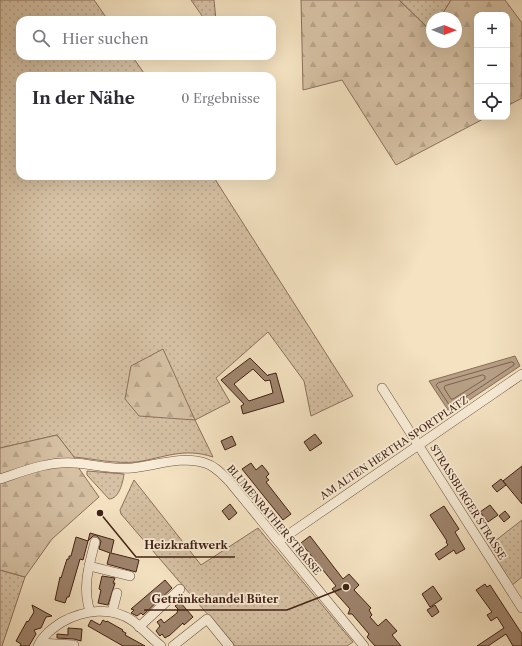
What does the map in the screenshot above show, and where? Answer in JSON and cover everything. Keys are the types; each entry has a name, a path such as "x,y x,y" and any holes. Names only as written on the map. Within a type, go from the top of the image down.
{"street":[{"name":"AM ALTEN HERTHA SPORTPLATZ","path":"279,541 522,374"},
{"name":"STRASSBURGER STRASSE","path":"382,388 522,608"},
{"name":"BLUMENRATHER STRASSE","path":"0,480 28,469 56,463 131,468 184,460 204,462 216,468 229,481 364,646"},
{"path":"90,612 87,604 86,581 95,542"},
{"path":"89,566 130,576"},
{"path":"139,626 180,589"},
{"path":"112,612 117,593"},
{"path":"39,644 53,628 69,618 90,612 112,612 132,621 161,646"},
{"path":"173,646 207,618 229,646"},
{"path":"39,644 74,645"}],"green space":[{"path":"0,0 94,0 105,16 16,16 16,60 135,60 143,72 16,72 16,180 216,180 353,396 311,416 304,381 268,332 216,378 230,402 195,420 213,457 202,454 183,453 136,462 113,462 74,457 57,435 0,448"},
{"path":"191,0 214,0 216,16 202,16"},
{"path":"301,0 399,0 426,26 426,48 462,48 462,12 444,12 451,0 505,0 522,23 522,98 510,104 510,12 474,12 474,120 481,120 396,165 342,80 303,90"},
{"path":"399,0 451,0 444,12 426,12 426,26"},
{"path":"163,349 195,420 139,416 125,399 131,366"},
{"path":"57,435 74,457 80,470 99,497 52,539 25,577 0,570 0,448"},
{"path":"87,471 124,474 118,493 109,499 87,475"},
{"path":"134,480 201,565 258,528 353,642 347,646 235,646 121,514 120,510"},
{"path":"522,520 522,577 511,586 486,548"},
{"path":"0,570 25,577 2,646 0,646"}],"water":[{"path":"515,356 520,366 450,413 429,381"}],"building":[{"path":"250,358 268,376 276,373 284,402 243,414 241,406 244,404 221,380","holes":["253,369 265,381 270,380 273,393 249,401 234,384"]},
{"path":"315,434 322,443 310,451 304,442"},
{"path":"232,436 236,445 225,450 221,441"},
{"path":"251,463 256,470 262,465 269,474 266,477 269,480 266,482 291,514 283,520 242,469"},
{"path":"522,466 522,504 503,481"},
{"path":"501,479 506,485 497,492 492,486"},
{"path":"230,504 237,513 229,520 222,511"},
{"path":"490,505 498,515 488,522 480,512"},
{"path":"444,506 459,529 455,532 465,549 456,554 454,550 439,560 435,554 448,545 446,542 447,541 430,515"},
{"path":"505,511 510,517 504,522 499,516"},
{"path":"90,533 114,540 111,553 139,560 136,572 107,564 110,553 99,549 101,541 97,536 93,536 88,541"},
{"path":"310,536 343,579 349,574 359,585 354,590 371,608 369,610 372,615 370,617 378,626 386,619 397,631 392,635 401,646 375,646 367,637 369,634 352,614 348,614 350,609 332,589 336,586 301,543"},
{"path":"76,537 88,541 83,560 80,559 69,597 67,597 65,603 55,600 60,577 61,578 67,559 71,556"},
{"path":"102,576 115,578 113,583 115,583 108,605 98,603"},
{"path":"165,580 172,588 143,615 141,613 137,616 131,613 134,610 131,609"},
{"path":"485,584 487,587 490,585 522,634 522,646 513,646 506,634 488,646 477,646 504,628 497,617 491,621 487,615 492,612 476,590"},
{"path":"433,586 442,599 430,607 422,594"},
{"path":"180,602 193,617 184,625 183,623 169,636 165,638 162,634 160,636 156,631 160,626 157,622 161,619 164,623 177,613 178,609 175,606"},
{"path":"32,605 52,616 46,617 41,628 34,630 36,634 29,646 20,646 21,644 16,641 27,621 28,622 34,612"},
{"path":"435,605 439,612 432,617 427,610"},
{"path":"91,620 100,625 103,620 106,622 107,621 123,630 122,631 126,633 125,635 145,646 123,646 88,626"},
{"path":"68,628 82,629 81,641 57,638 57,634 68,635"}],"place":[{"name":"Heizkraftwerk","path":"100,513"},
{"name":"Getränkehandel Büter","path":"346,587"}]}
